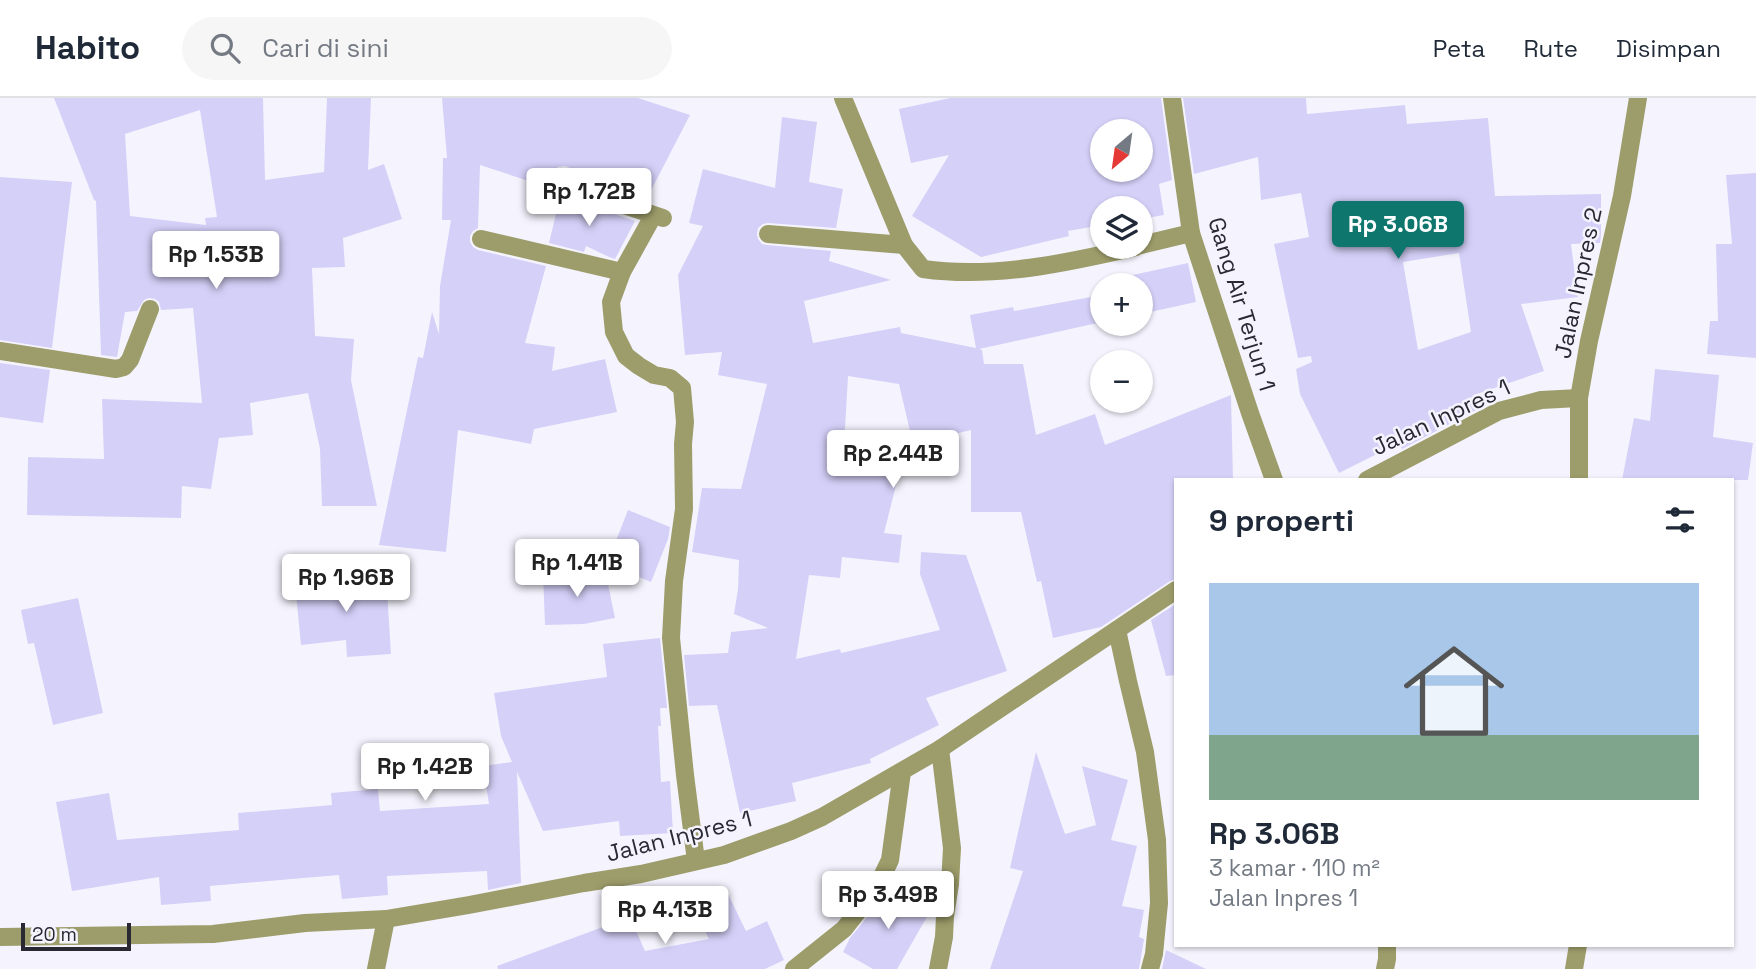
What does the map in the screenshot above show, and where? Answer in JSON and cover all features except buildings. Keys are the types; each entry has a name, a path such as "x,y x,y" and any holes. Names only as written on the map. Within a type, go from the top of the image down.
{"street":[{"path":"843,98 904,245 923,269 981,272 1055,264 1090,257"},
{"name":"Gang Air Terjun 1","path":"1172,98 1191,233 1273,478"},
{"name":"Jalan Inpres 2","path":"1579,478 1580,398 1589,341 1622,195 1638,98"},
{"path":"564,177 569,186 658,217 622,272 611,302 614,332 626,356 654,374 670,378 682,388 684,509 674,581 671,638 696,861"},
{"path":"1153,243 1191,233"},
{"path":"768,234 904,245"},
{"path":"481,239 622,272"},
{"path":"0,351 116,369 124,367 130,360 150,309"},
{"name":"Jalan Inpres 1","path":"1371,478 1499,411 1541,400 1580,398"},
{"name":"Jalan Inpres 1","path":"0,937 213,934 305,923 386,919 641,874 724,855 822,817 902,772 1174,591"},
{"path":"1117,630 1146,752 1157,840 1159,903 1150,969"},
{"path":"938,969 944,937 952,848 940,749"},
{"path":"794,969 844,929 877,887 890,860 902,772"},
{"path":"376,969 386,919"},
{"path":"1385,969 1387,947"},
{"path":"1574,969 1578,947"}]}
